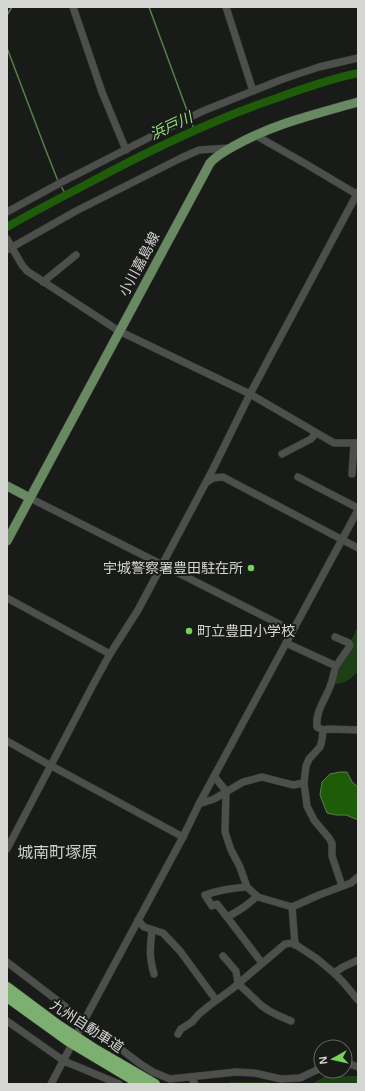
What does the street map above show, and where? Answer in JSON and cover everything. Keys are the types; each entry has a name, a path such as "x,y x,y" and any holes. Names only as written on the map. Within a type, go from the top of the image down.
{"highway":[{"name":"九州自動車道","path":"7,985 26,1001 93,1048 155,1084"},
{"name":"九州自動車道","path":"7,997 69,1044 140,1084"},
{"path":"7,1002 64,1043 69,1044"}],"main road":[{"name":"小川嘉島線","path":"7,541 210,163 220,154 232,147 279,125 358,102"},
{"path":"7,486 30,498"}],"street":[{"path":"73,7 102,92 126,150"},
{"path":"226,7 253,91"},
{"path":"7,212 60,183 203,111 312,69 358,58"},
{"path":"7,849 94,683 110,654 138,610 206,483 250,394 358,194 255,135"},
{"path":"9,249 76,211 181,158 199,150 232,147"},
{"path":"7,239 9,249 27,271 120,331 250,394 334,443 356,443 352,474"},
{"path":"42,282 76,255"},
{"path":"282,454 311,438 316,433"},
{"path":"206,483 213,478 222,477 358,548"},
{"path":"78,1032 358,509 298,477"},
{"path":"30,498 293,631"},
{"path":"7,598 110,654"},
{"path":"335,637 349,643 350,646 336,666 331,686 321,707 317,727 323,730 358,730"},
{"path":"286,644 336,666"},
{"path":"323,730 320,746 309,759 306,766 304,783 307,806 314,820 332,843 332,856 342,886"},
{"path":"7,741 183,837"},
{"path":"214,776 226,791 225,832 231,850 240,867 247,887 258,897 292,907 351,883 358,877"},
{"path":"199,804 214,799 243,782 262,777 293,784 304,783"},
{"path":"247,887 230,888 205,895 212,906 217,904 262,963"},
{"path":"227,916 242,909 257,896"},
{"path":"292,907 295,945"},
{"path":"138,920 144,927 163,932 180,951 216,1000"},
{"path":"152,930 150,959 154,974"},
{"path":"178,1034 181,1029 192,1022 199,1014 238,984 285,944 293,943 316,958 334,973 358,1000"},
{"path":"223,956 236,971 238,984 262,1006 276,1015 291,1021"},
{"path":"334,973 358,960"},
{"path":"7,962 139,1063 153,1072 170,1079 192,1081 236,1072 254,1073 281,1079 300,1078 313,1072"},
{"path":"7,1021 64,1061 119,1084"},
{"path":"51,1084 64,1061 69,1044"}],"shaded area":[{"path":"358,626 358,672 346,681 331,684"},
{"path":"347,772 352,782 358,787 358,820 346,815 327,813 320,795 322,782 330,774"},
{"path":"353,1076 358,1076 358,1084 311,1084 320,1079 353,1079"},
{"path":"230,1082 267,1082 274,1084 228,1084"}],"waterway":[{"path":"7,15 12,7"},
{"path":"149,7 189,116"},
{"path":"7,48 58,181"},
{"name":"浜戸川","path":"7,227 133,160 204,126 297,91 358,73"},
{"path":"190,120 195,130"},
{"path":"61,186 66,195"}],"place":[{"name":"宇城警察署豊田駐在所","path":"251,568"},
{"name":"町立豊田小学校","path":"189,631"}],"district":[{"name":"城南町塚原","path":"57,852"}]}
